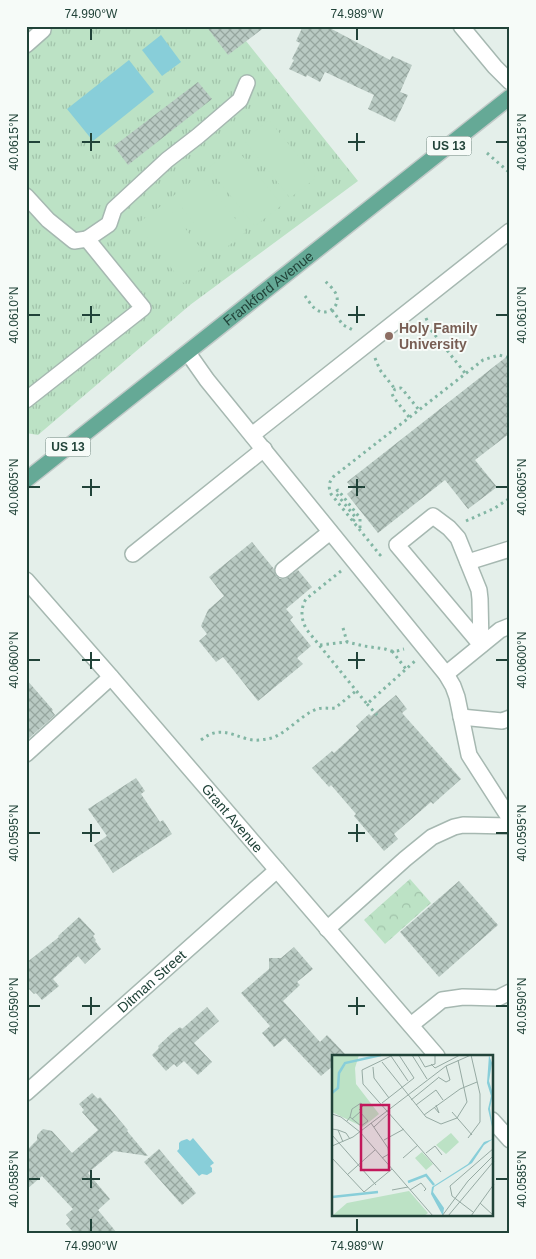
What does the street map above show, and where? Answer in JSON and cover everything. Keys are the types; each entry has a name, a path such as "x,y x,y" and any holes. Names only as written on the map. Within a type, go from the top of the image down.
{"main road":[{"name":"Frankford Avenue","path":"26,480 510,97"}],"street":[{"path":"26,45 43,30 44,26"},
{"path":"461,26 510,82"},
{"path":"26,196 48,220 74,241 87,239 109,224 114,209 167,160 240,100 247,83"},
{"path":"252,435 510,230"},
{"path":"26,400 143,308 87,239"},
{"path":"188,353 207,380 446,674 457,697 469,755 510,819"},
{"path":"133,554 264,449"},
{"path":"433,516 449,528 458,538 479,590 481,646 397,545 433,516"},
{"path":"283,570 330,532"},
{"path":"468,562 510,549"},
{"name":"Grant Avenue","path":"26,580 437,1055"},
{"path":"446,674 500,630 510,626"},
{"path":"26,754 111,677"},
{"path":"461,717 502,721 510,718"},
{"path":"327,929 432,837 463,825 510,826"},
{"name":"Ditman Street","path":"26,1093 277,870"},
{"path":"411,1025 442,1000 464,997 498,998 510,992"},
{"path":"494,1122 510,1140"}],"path":[{"path":"487,153 510,173"},
{"path":"305,296 319,312 332,310 337,302 337,297 336,293 325,281"},
{"path":"332,310 343,325"},
{"path":"430,330 465,373"},
{"path":"373,350 380,370 395,389"},
{"path":"397,545 380,555 331,494 329,489 330,480 483,360 498,355 510,358"},
{"path":"395,389 401,388 404,390 419,410"},
{"path":"395,389 392,394 409,417"},
{"path":"353,521 356,518 336,492 338,490 360,518 360,531"},
{"path":"465,521 494,508 510,498"},
{"path":"343,568 306,599 303,605 302,616 305,627 377,715"},
{"path":"343,628 347,642"},
{"path":"319,645 347,642 385,648 392,651 407,648"},
{"path":"392,651 406,669"},
{"path":"367,704 420,658"},
{"path":"200,740 209,734 219,732 250,740 271,739 315,710 336,708 356,691"}],"green space":[{"path":"26,26 234,26 358,181 190,305 38,435 26,433"},
{"path":"269,120 316,178 290,198 244,140"},
{"path":"235,147 282,205 255,226 208,168"},
{"path":"200,175 246,232 218,254 173,196"},
{"path":"165,203 211,261 183,283 137,224"},
{"path":"410,879 431,903 385,944 364,920"}],"water":[{"path":"161,35 181,62 162,76 142,50"},
{"path":"129,60 154,92 93,141 67,109"},
{"path":"193,1138 214,1163 210,1166 212,1172 207,1175 202,1174 199,1176 177,1151 181,1141 187,1139 190,1141"}],"building":[{"path":"206,26 266,26 228,55"},
{"path":"303,26 326,26 390,60 392,56 412,65 400,92 408,95 395,122 368,109 374,95 325,72 320,82 289,69 300,43 296,41"},
{"path":"198,82 212,99 128,165 114,146"},
{"path":"510,354 510,433 475,460 497,487 468,509 445,480 378,533 347,494 353,489 347,482"},
{"path":"252,542 280,579 285,579 298,570 312,587 286,609 293,617 290,620 311,646 297,658 303,664 258,701 223,657 216,662 199,641 207,634 201,626 208,610 224,596 209,577"},
{"path":"26,679 53,710 55,715 26,741"},
{"path":"396,695 407,709 402,713 461,779 433,804 431,802 394,834 398,839 384,851 331,785 329,787 312,768 332,751 334,753 359,730 356,726 369,714 371,716"},
{"path":"136,778 145,791 141,794 160,822 163,820 172,834 113,873 94,845 107,836 88,809"},
{"path":"459,881 498,925 439,977 400,932"},
{"path":"79,917 95,934 93,936 95,941 101,949 85,964 78,956 53,979 59,986 42,1000 26,986 26,963 59,937"},
{"path":"294,947 313,969 297,982 300,985 283,1001 320,1042 327,1035 345,1054 332,1055 332,1067 321,1076 285,1038 274,1047 262,1033 270,1026 241,993 269,969 269,958 281,958"},
{"path":"207,1007 219,1021 194,1043 212,1062 198,1075 184,1061 177,1067 174,1064 166,1071 152,1055 159,1048 158,1046 172,1033 180,1027 182,1029"},
{"path":"92,1093 98,1099 100,1097 148,1156 114,1151 88,1173 110,1199 98,1210 117,1233 74,1233 66,1224 70,1220 66,1215 73,1209 42,1176 26,1190 26,1151 37,1140 37,1135 43,1129 52,1131 72,1153 98,1130 82,1112 84,1110 79,1104"},
{"path":"159,1149 196,1193 182,1205 144,1162"}],"place":[{"name":"Holy Family University","path":"389,336"}]}
